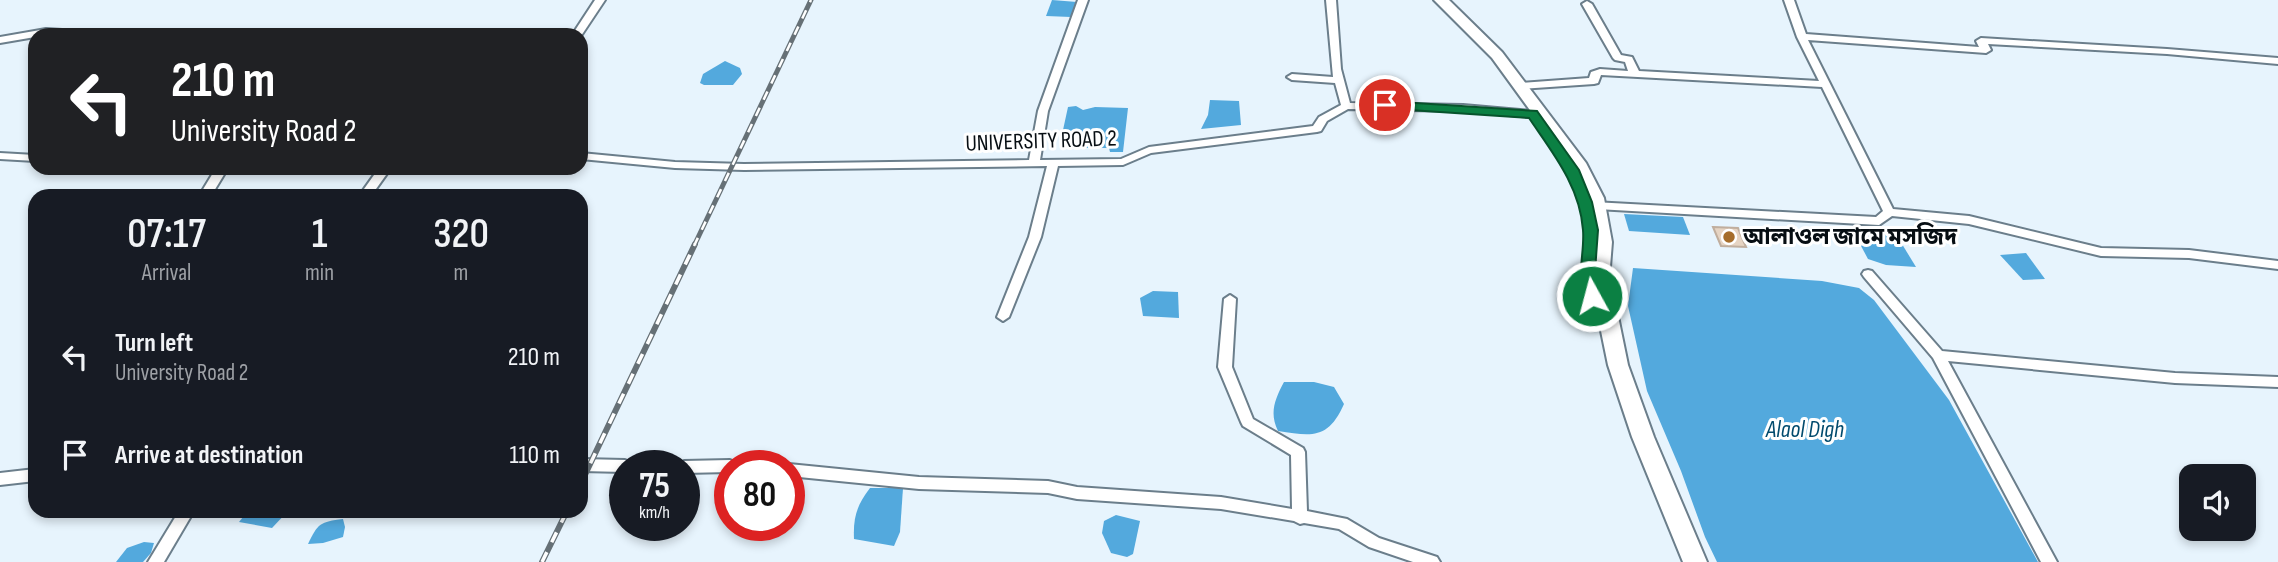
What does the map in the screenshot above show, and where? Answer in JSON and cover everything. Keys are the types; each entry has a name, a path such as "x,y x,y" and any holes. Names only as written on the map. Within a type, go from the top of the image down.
{"highway":[{"path":"1432,0 1515,87 1572,170 1585,202 1591,230 1587,271 1602,346 1625,422 1681,562"},
{"path":"1441,0 1482,38 1580,167 1597,205 1603,242 1600,267 1602,288 1618,365 1643,437 1695,562"}],"street":[{"path":"582,28 600,0"},
{"path":"1034,162 1043,111 1083,0"},
{"path":"1331,0 1339,80 1346,106 1463,108 1533,114"},
{"path":"1789,0 1802,37 1889,212"},
{"path":"1587,4 1618,58 1629,59 1634,72"},
{"path":"0,40 28,35"},
{"path":"1802,37 1986,50 1980,41 2096,49 2162,49 2278,61"},
{"path":"1520,86 1594,81 1595,75 1600,72 1825,83"},
{"path":"1292,77 1339,80"},
{"name":"UNIVERSITY ROAD 2","path":"588,156 737,167 1124,162 1149,150 1317,129 1323,119 1346,106"},
{"path":"0,156 28,158"},
{"path":"1003,317 1035,237 1054,162"},
{"path":"1597,205 1879,221 1889,212 1969,220 2101,252 2189,254 2278,265"},
{"path":"1868,274 1938,355 2049,562"},
{"path":"1230,299 1225,367 1248,422 1298,452 1300,518"},
{"path":"1938,355 2175,378 2278,382"},
{"path":"588,465 609,466"},
{"path":"805,472 919,483 1048,487 1077,493 1221,503 1342,523 1374,543 1432,562"},
{"path":"0,480 28,476"},
{"path":"156,562 183,518"}],"water":[{"path":"1052,0 1077,2 1071,17 1046,16"},
{"path":"725,61 740,68 742,74 733,85 700,83 703,74"},
{"path":"1210,100 1239,101 1241,125 1201,129 1208,115"},
{"path":"1076,106 1083,110 1095,107 1128,108 1123,152 1110,152 1109,148 1076,148 1077,142 1069,141 1071,133 1063,130 1068,107"},
{"path":"1624,214 1683,217 1690,235 1629,231"},
{"path":"1870,226 1894,231 1916,267 1886,265 1868,259 1853,231"},
{"path":"2026,253 2045,279 2023,280 2000,255"},
{"name":"Alaol Digh","path":"1633,268 1822,281 1859,288 1874,300 1949,400 2038,562 1717,562 1647,391 1628,306"},
{"path":"1153,291 1178,292 1179,318 1143,316 1140,298"},
{"path":"1284,382 1314,382 1334,387 1344,404 1332,424 1318,433 1278,431 1274,406"},
{"path":"870,488 903,488 900,532 894,546 854,539 857,512"},
{"path":"1116,515 1140,521 1133,554 1127,557 1111,553 1102,533 1104,521"},
{"path":"242,518 281,518 272,528 239,522"},
{"path":"343,519 343,537 308,544 321,525"},
{"path":"144,542 154,543 151,553 143,562 116,562 127,548"}],"building":[{"name":"আলাওল জামে মসজিদ","path":"1713,227 1738,228 1746,247 1721,246"}],"railway":[{"path":"694,246 811,0"},
{"path":"588,468 695,244"},
{"path":"542,562 564,518"}],"place":[{"name":"আলাওল জামে মসজিদ","path":"1729,237"}],"route":[{"path":"1385,105 1533,114 1572,170 1585,202 1591,230 1587,271 1592,296"}]}
